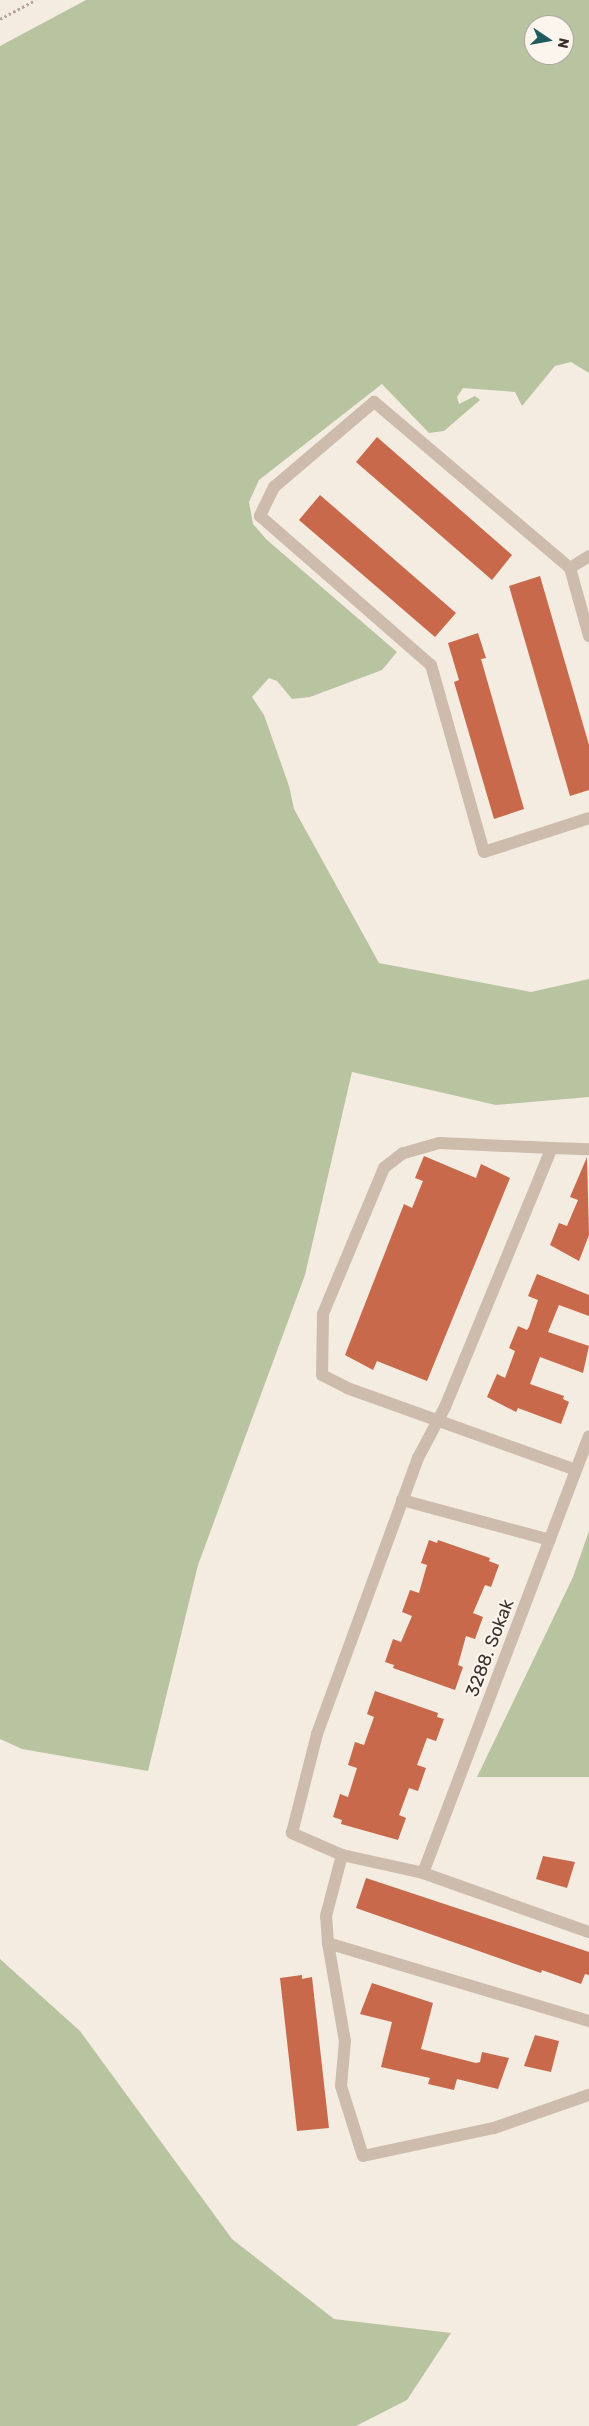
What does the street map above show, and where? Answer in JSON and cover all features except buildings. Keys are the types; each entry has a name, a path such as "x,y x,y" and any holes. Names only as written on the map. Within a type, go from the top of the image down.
{"street":[{"path":"589,636 570,568 374,402 274,487 260,516 431,665 484,852 589,818"},
{"path":"570,568 589,556"},
{"path":"576,1470 347,1388 322,1375 323,1314 384,1168 403,1153 440,1143 589,1149"},
{"path":"552,1148 438,1419 418,1458 402,1500 317,1734 292,1833 342,1855 423,1873 589,1932"},
{"name":"3288. Sokak","path":"423,1873 589,1436"},
{"path":"402,1500 550,1540"},
{"path":"342,1855 326,1916 328,1943 345,2041 341,2086 363,2156 494,2128 589,2095"},
{"path":"328,1943 589,2021"}],"path":[{"path":"0,19 35,0"}],"green space":[{"path":"86,0 589,0 589,373 571,362 555,366 522,406 515,392 463,388 457,397 459,404 475,396 480,400 444,431 429,433 382,384 259,480 249,502 253,524 267,540 397,652 382,670 310,697 292,699 277,681 269,678 252,697 264,715 289,786 294,809 379,963 531,992 589,979 589,1097 496,1105 352,1072 305,1275 198,1565 148,1771 22,1749 0,1739 0,46"},
{"path":"589,1531 589,1777 477,1777 573,1577"},
{"path":"0,1959 80,2031 232,2239 334,2319 451,2333 407,2400 356,2426 0,2426"}]}
